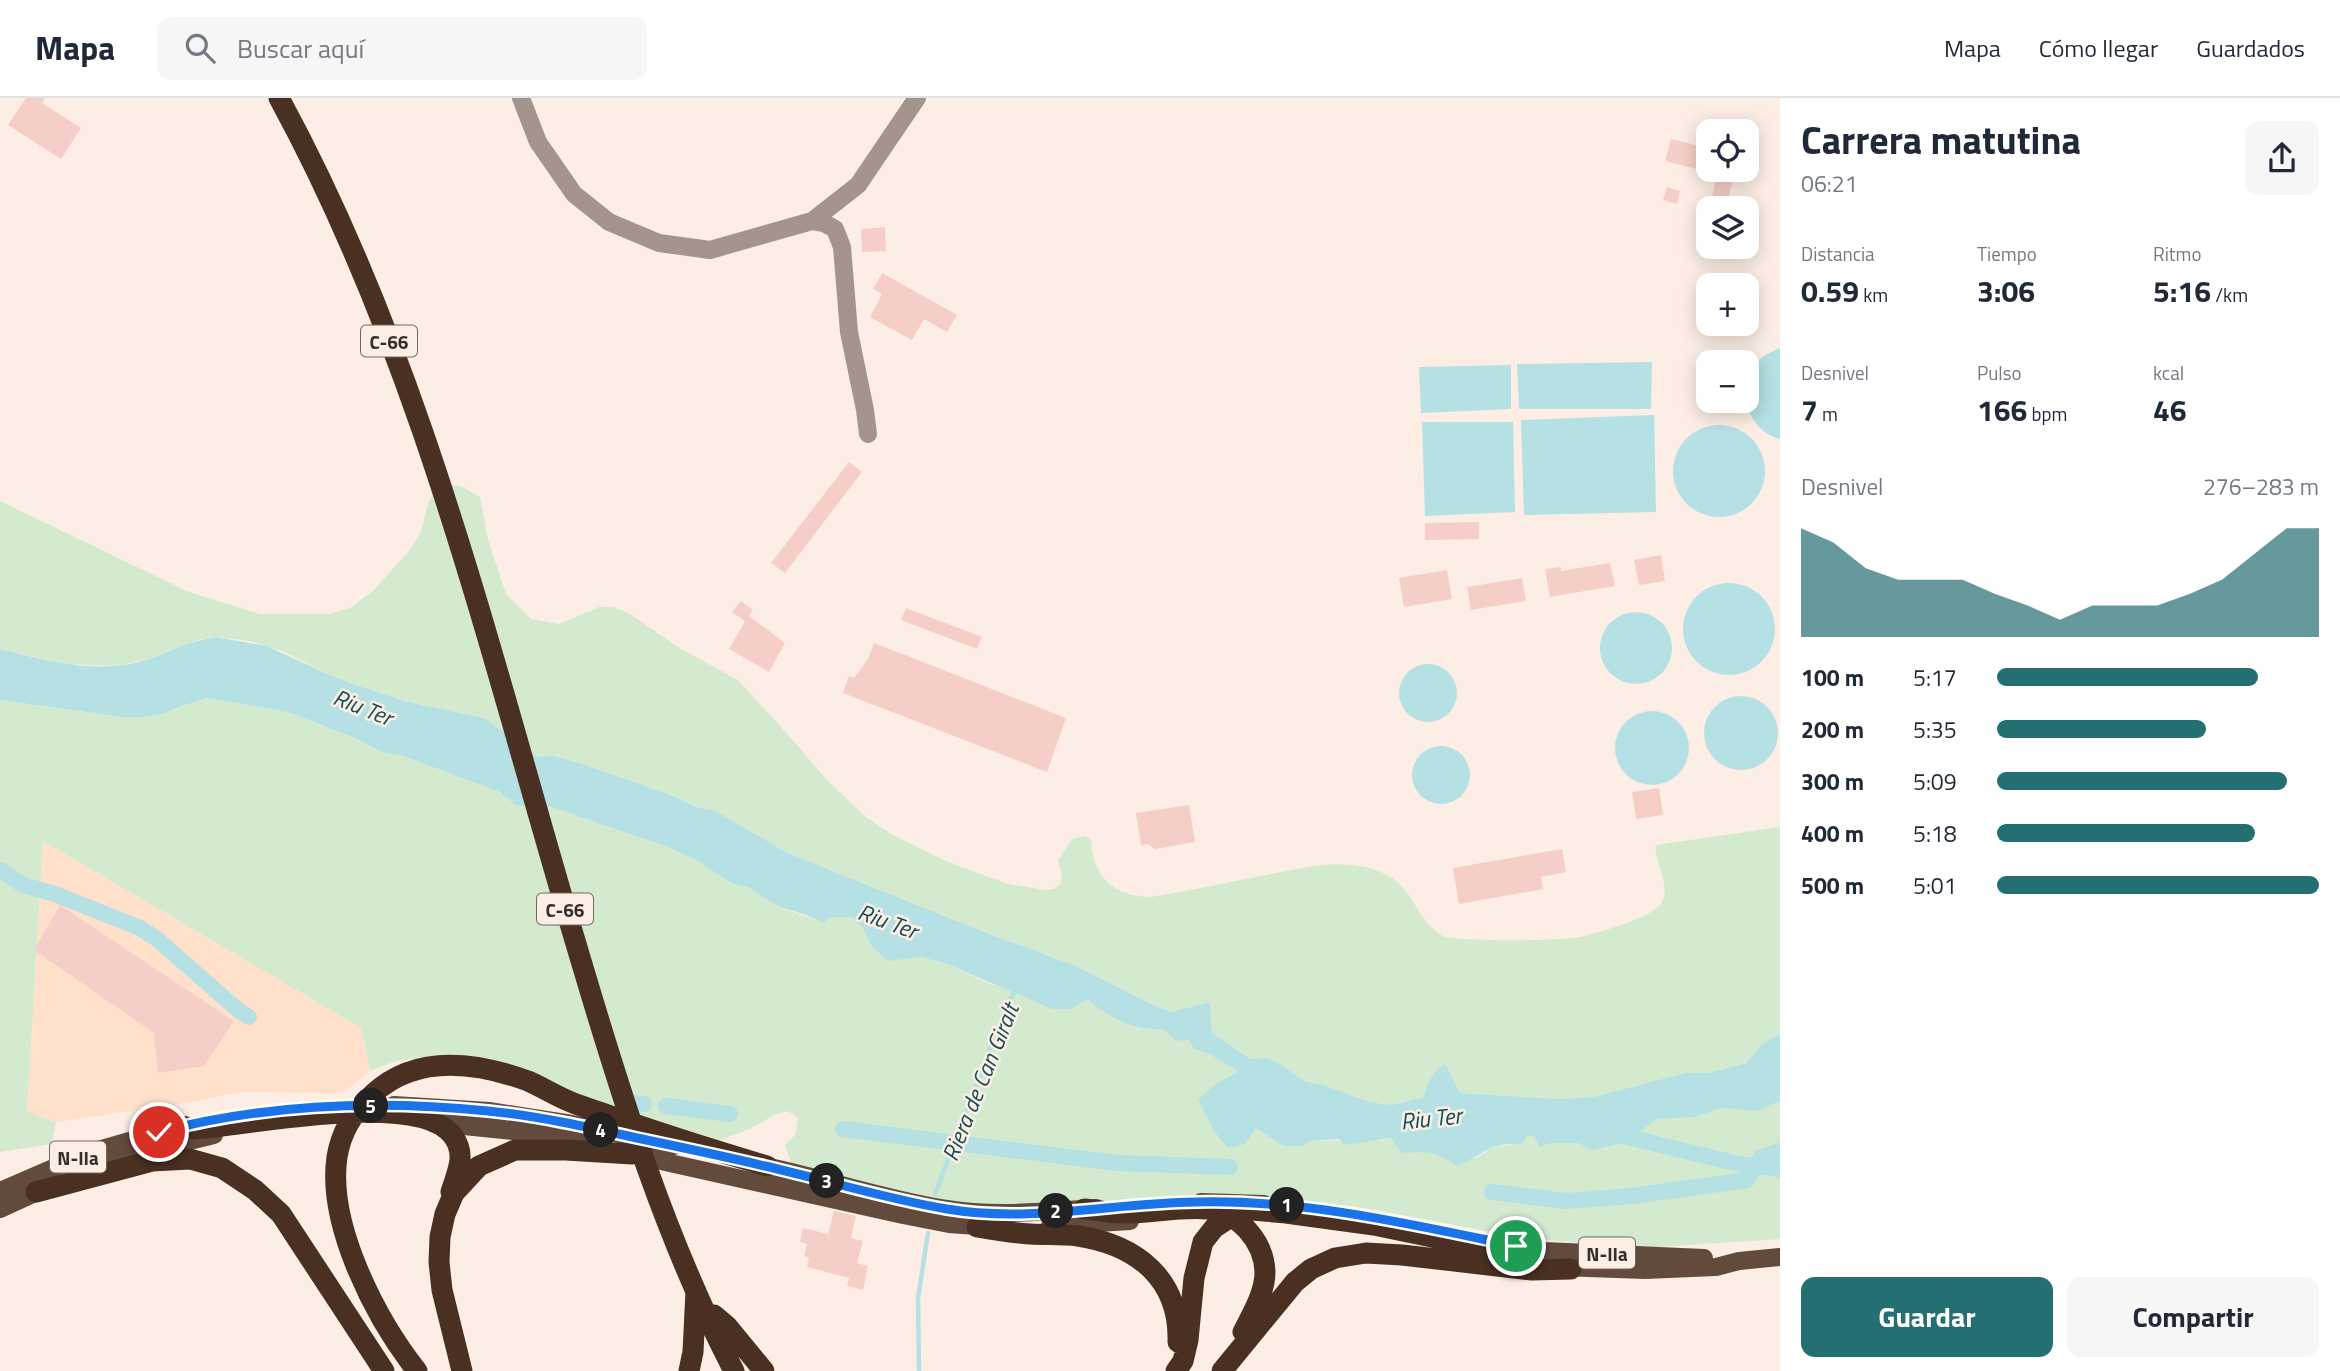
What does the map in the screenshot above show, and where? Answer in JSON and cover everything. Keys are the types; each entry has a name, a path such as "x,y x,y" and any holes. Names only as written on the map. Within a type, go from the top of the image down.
{"highway":[{"name":"C-66","path":"279,98 323,184 366,279 411,400 473,593 613,1068 668,1221 734,1371"},
{"path":"417,1371 369,1292 346,1236 338,1203 336,1164 339,1146 356,1112 383,1084 411,1070 430,1066 484,1068 528,1081 570,1101 665,1135 767,1166"},
{"path":"172,1129 338,1113 399,1113 433,1123 452,1133 461,1161 440,1237 440,1281 462,1371"},
{"path":"445,1214 454,1193 479,1167 514,1150 632,1154"},
{"path":"36,1192 152,1161 190,1159 222,1168 255,1189 281,1214 384,1371"},
{"path":"1084,1209 1123,1214 1208,1209 1232,1216 1247,1228 1258,1247 1265,1270 1261,1292 1224,1368"},
{"path":"1174,1371 1183,1361 1188,1340 1198,1259 1203,1242 1214,1228 1232,1216 1252,1210 1286,1213 1374,1226 1485,1248 1516,1246"},
{"path":"977,1227 1098,1240 1147,1264 1159,1276 1174,1307 1178,1326 1174,1371"},
{"path":"1224,1368 1295,1282 1311,1269 1335,1258 1366,1253 1532,1270 1571,1269"},
{"path":"688,1371 701,1298"},
{"path":"701,1298 764,1371"}],"main road":[{"name":"N-IIa","path":"0,1191 88,1153 200,1121 283,1109 392,1105 475,1110 572,1124 767,1166 947,1209 1024,1213 1193,1202 1280,1204 1374,1217 1544,1251 1739,1261"},
{"name":"N-IIa","path":"0,1209 36,1192 137,1154 230,1131 373,1120 524,1132 903,1215 977,1227 1031,1228 1232,1216 1361,1231 1571,1269 1716,1267 1739,1261 1780,1257"}],"street":[{"path":"522,98 538,142 574,194 609,222 659,243 710,250 812,221 858,185 917,98"},
{"path":"812,221 835,229 842,247 849,332 868,434"},
{"path":"0,1199 30,1186 55,1167"}],"shaded area":[{"path":"43,841 361,1028 370,1071 342,1093 241,1092 56,1122 27,1113"}],"green space":[{"path":"449,484 463,487 480,497 488,540 506,594 531,619 559,624 599,607 613,607 627,612 681,649 738,680 826,779 866,817 891,834 948,862 1008,884 1054,889 1060,884 1062,877 1058,860 1072,839 1085,836 1091,839 1096,864 1107,882 1126,893 1138,896 1151,897 1308,867 1351,865 1370,868 1394,879 1407,892 1429,924 1443,936 1487,940 1570,938 1625,924 1657,908 1662,902 1665,888 1656,845 1780,827 1780,1034 1762,1044 1746,1063 1709,1073 1685,1073 1593,1097 1559,1099 1460,1093 1453,1082 1425,1097 1392,1105 1369,1102 1324,1085 1304,1081 1279,1063 1265,1058 1252,1059 1212,1033 1210,1002 1171,1012 1076,966 976,929 786,852 714,810 696,807 676,797 556,756 538,758 484,718 408,702 344,681 282,651 249,641 216,637 118,666 66,664 0,649 0,501 189,592 260,614 329,614 350,608 373,591 408,552 421,532 428,503 436,490"},
{"path":"206,698 288,712 355,738 381,752 403,756 500,792 515,805 551,807 660,844 696,860 733,884 748,887 777,906 824,923 831,917 851,917 862,927 872,947 888,960 921,957 947,964 1025,998 1071,1009 1087,999 1122,1022 1142,1028 1163,1029 1176,1041 1189,1040 1194,1049 1240,1071 1217,1083 1258,1128 1284,1144 1392,1138 1402,1154 1415,1151 1476,1158 1496,1145 1510,1146 1527,1136 1534,1136 1539,1147 1552,1143 1578,1143 1592,1150 1620,1144 1657,1119 1695,1117 1722,1108 1756,1111 1780,1101 1780,1239 1642,1248 1523,1238 1359,1207 1244,1197 988,1206 958,1203 861,1182 791,1163 785,1145 795,1135 798,1118 788,1111 720,1140 593,1102 493,1059 454,1055 396,1061 370,1071 361,1028 43,841 27,1112 56,1122 52,1144 0,1152 0,700 113,716 142,717"}],"water":[{"path":"1780,348 1780,439 1759,427 1750,413 1759,413 1759,360"},
{"path":"1652,362 1651,409 1519,409 1517,364"},
{"path":"1511,365 1511,409 1421,413 1419,367"},
{"path":"1654,415 1656,512 1524,515 1521,420"},
{"path":"1422,422 1513,422 1515,512 1425,516"},
{"path":"1719,425 1745,433 1757,445 1765,471 1757,497 1745,509 1719,517 1693,509 1681,497 1673,471 1681,445 1693,433"},
{"path":"1729,583 1747,586 1762,596 1772,611 1775,629 1772,647 1762,662 1747,672 1729,675 1711,672 1696,662 1686,647 1683,629 1686,611 1696,596 1711,586"},
{"path":"1643,612 1662,622 1670,634 1670,662 1662,674 1650,682 1629,684 1610,674 1602,662 1600,641 1610,622 1622,614"},
{"name":"Riu Ter","path":"216,637 266,646 344,681 408,702 484,718 538,757 555,756 586,765 676,797 696,807 714,810 786,852 976,929 1076,966 1171,1012 1210,1002 1212,1033 1251,1059 1265,1058 1279,1063 1304,1081 1324,1085 1369,1102 1392,1105 1424,1097 1431,1078 1445,1064 1460,1093 1559,1099 1593,1097 1685,1073 1709,1073 1746,1063 1762,1044 1780,1034 1780,1101 1756,1111 1722,1108 1695,1117 1657,1119 1620,1144 1592,1150 1578,1143 1552,1143 1539,1147 1534,1136 1527,1136 1523,1143 1496,1146 1456,1166 1431,1154 1402,1154 1391,1138 1344,1145 1339,1139 1288,1146 1280,1144 1256,1128 1245,1144 1228,1148 1214,1131 1198,1100 1217,1083 1239,1071 1194,1049 1189,1040 1176,1041 1163,1029 1142,1028 1122,1022 1087,999 1071,1009 1052,1009 947,964 921,957 888,961 872,947 862,927 851,917 831,917 824,923 777,906 748,887 733,884 696,860 660,844 551,807 515,805 500,792 403,756 381,752 355,738 288,712 206,698 160,714 122,717 0,700 0,649 69,664 104,667 139,662"},
{"path":"1422,664 1434,664 1449,672 1457,687 1457,699 1449,714 1434,722 1422,722 1407,714 1399,699 1399,687 1407,672"},
{"path":"1741,696 1762,702 1772,712 1778,733 1772,754 1762,764 1741,770 1720,764 1710,754 1704,733 1710,712 1720,702"},
{"path":"1652,711 1673,717 1683,727 1689,748 1683,769 1673,779 1652,785 1631,779 1621,769 1615,748 1621,727 1631,717"},
{"path":"1435,746 1447,746 1457,750 1466,759 1470,781 1462,796 1447,804 1435,804 1425,800 1416,791 1412,781 1412,769 1416,759 1425,750"}],"building":[{"path":"26,98 45,98 42,103 81,128 61,159 8,125"},
{"path":"1671,139 1696,145 1696,169 1665,161"},
{"path":"1715,182 1732,182 1729,196 1712,196"},
{"path":"1667,187 1680,191 1677,204 1663,200"},
{"path":"885,227 886,251 862,252 861,229"},
{"path":"882,273 957,315 947,332 924,319 912,340 870,317 882,294 873,289"},
{"path":"849,462 862,472 785,573 771,563"},
{"path":"1479,522 1479,539 1425,540 1425,523"},
{"path":"1661,555 1665,581 1639,585 1634,560"},
{"path":"1610,563 1615,586 1550,597 1545,569 1561,567 1561,571"},
{"path":"1447,570 1452,599 1404,607 1399,578"},
{"path":"1522,578 1526,601 1471,610 1467,587"},
{"path":"741,601 753,610 749,616 785,643 769,672 729,649 745,621 732,612"},
{"path":"906,608 982,637 977,649 901,620"},
{"path":"874,643 1066,718 1047,772 843,693 849,676 854,678 868,659"},
{"path":"1659,788 1663,815 1636,819 1632,792"},
{"path":"1189,805 1195,842 1155,849 1148,844 1141,845 1136,813"},
{"path":"1562,849 1566,872 1541,877 1543,889 1459,904 1453,868"},
{"path":"60,905 234,1021 204,1066 158,1073 154,1033 34,950"},
{"path":"834,1211 856,1216 851,1238 863,1241 857,1263 868,1266 863,1290 847,1286 849,1278 807,1267 809,1258 804,1256 807,1244 800,1242 803,1228 828,1234"}],"waterway":[{"path":"0,870 23,885 55,894 140,928 157,939 249,1017"},
{"name":"Riera de Can Giralt","path":"935,1194 1015,989"},
{"path":"635,1103 644,1104"},
{"path":"666,1106 730,1114"},
{"path":"843,1129 1117,1163 1230,1167"},
{"path":"1611,1133 1739,1164 1780,1169"},
{"path":"1492,1192 1566,1201 1632,1196 1747,1180 1761,1157 1780,1151"},
{"name":"Riera de Can Giralt","path":"919,1371 918,1298 928,1233"}],"route":[{"path":"159,1132 200,1121 283,1109 392,1105 489,1111 572,1124 767,1166 947,1209 988,1213 1035,1213 1193,1202 1280,1204 1374,1217 1516,1246"}]}
